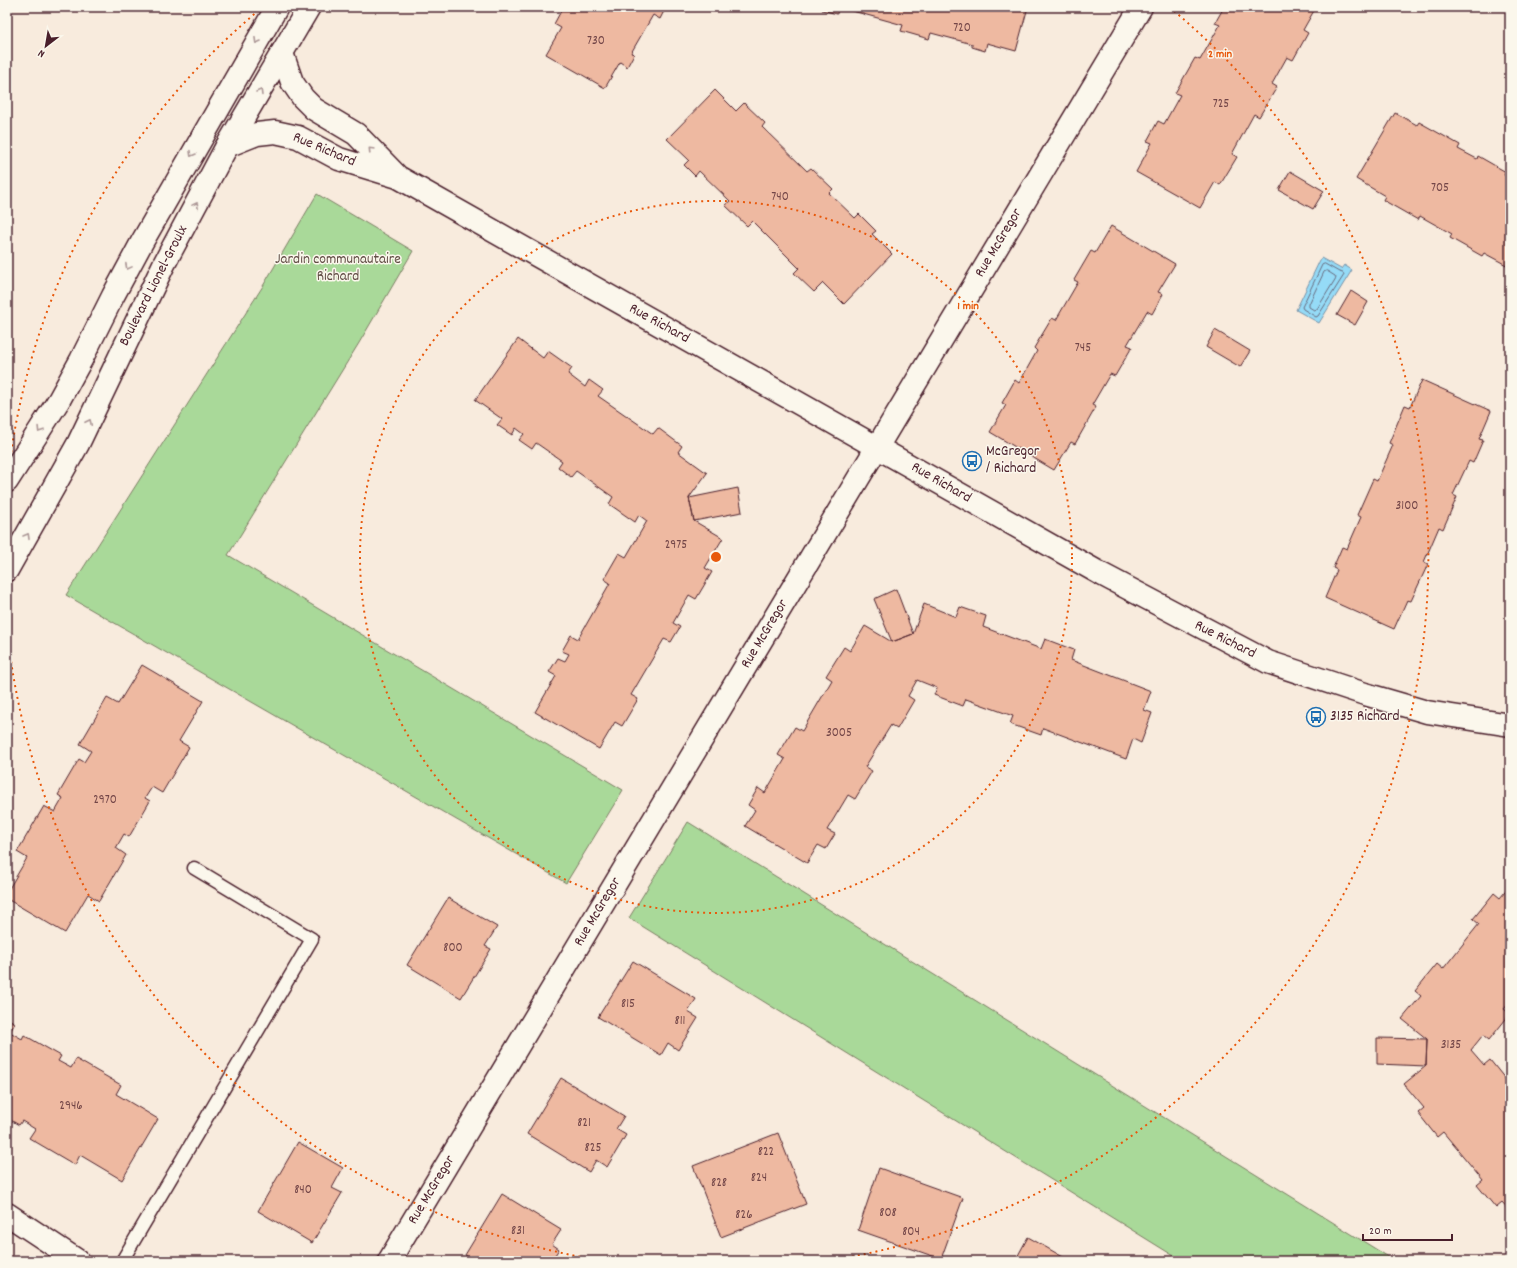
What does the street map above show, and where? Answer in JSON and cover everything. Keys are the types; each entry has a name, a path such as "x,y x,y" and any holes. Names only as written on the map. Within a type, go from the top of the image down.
{"street":[{"name":"Boulevard Lionel-Groulx","path":"7,481 59,400 81,360 112,296 277,7"},
{"name":"Boulevard Lionel-Groulx","path":"7,570 78,444 164,264 227,146 309,7"},
{"name":"Rue McGregor","path":"389,1261 1141,7"},
{"name":"Rue Richard","path":"282,53 292,82 303,98 314,109 356,134 398,177"},
{"name":"Rue Richard","path":"227,146 257,134 275,132 298,137 339,159 398,177 1103,575 1268,662 1365,694 1427,712 1510,725"},
{"path":"7,1214 78,1261"}],"lane":[{"path":"122,1261 312,938 194,868"}],"green space":[{"name":"Jardin communautaire Richard","path":"317,194 413,251 359,343 228,555 623,790 566,883 66,595 263,286"},
{"path":"688,822 1395,1261 1182,1261 629,918"}],"water":[{"path":"1321,258 1341,269 1344,265 1352,270 1319,323 1296,310"}],"building":[{"path":"560,7 666,7 660,19 653,15 631,53 634,54 627,67 620,62 605,88 546,54 561,28 554,24 561,11 558,9"},
{"path":"823,7 838,7 837,14 822,10"},
{"path":"838,7 1028,7 1016,51 987,43 985,51 972,47 972,44 931,33 929,39 901,31 903,25"},
{"path":"1224,7 1316,7 1303,30 1308,33 1293,60 1287,57 1272,84 1277,87 1259,117 1254,114 1232,154 1237,157 1220,185 1215,182 1200,208 1136,172 1152,143 1147,141 1158,121 1164,124 1180,95 1175,93 1195,58 1200,60 1220,25 1215,23"},
{"path":"715,90 736,111 744,103 765,123 762,127 807,171 811,168 833,189 829,193 855,218 859,214 876,231 872,234 892,254 844,304 823,283 814,292 794,273 799,268 752,221 747,226 725,205 730,201 699,171 695,176 684,165 689,160 667,139"},
{"path":"1395,113 1417,125 1419,122 1460,145 1458,149 1477,159 1478,156 1506,172 1504,175 1510,179 1510,267 1484,253 1482,256 1450,238 1452,234 1420,216 1418,220 1383,200 1385,196 1356,179"},
{"path":"1290,171 1324,191 1313,209 1279,190"},
{"path":"1111,226 1175,264 1158,292 1163,294 1152,314 1147,311 1127,345 1132,347 1115,376 1110,374 1092,405 1096,407 1075,444 1071,442 1054,470 990,432 1006,405 1002,403 1015,380 1019,383 1037,351 1034,348 1052,318 1056,320 1078,282 1074,280 1091,251 1095,253"},
{"path":"1351,291 1368,302 1355,325 1337,315"},
{"path":"1215,330 1250,351 1240,367 1206,347"},
{"path":"518,339 543,358 548,351 572,368 568,374 585,387 589,380 603,390 598,396 653,434 658,428 682,446 678,452 707,473 689,498 694,521 723,538 705,568 712,572 696,599 689,595 673,623 680,627 671,642 664,639 631,695 638,699 622,726 615,722 599,749 535,712 556,676 549,672 558,658 565,661 569,654 562,651 571,635 578,639 610,583 604,579 619,553 626,557 647,521 639,515 635,522 609,504 613,497 576,471 571,477 558,467 562,461 536,443 532,449 519,440 524,434 516,428 512,435 497,425 502,419 475,400"},
{"path":"1510,358 1510,369 1506,367"},
{"path":"1422,380 1491,411 1479,439 1483,440 1473,463 1469,461 1453,495 1457,497 1443,529 1439,527 1424,562 1428,564 1411,601 1407,600 1394,629 1325,598 1337,570 1333,568 1342,547 1347,549 1361,517 1357,515 1373,479 1377,481 1393,445 1389,443 1405,405 1410,407"},
{"path":"738,488 742,512 694,521 689,498"},
{"path":"896,589 913,634 892,642 874,599"},
{"path":"924,604 956,617 960,607 986,616 983,627 1041,649 1045,639 1074,650 1071,660 1151,691 1144,710 1152,713 1141,743 1133,739 1126,759 1043,728 1041,735 1010,724 1013,716 966,699 963,706 934,695 937,688 917,680 908,696 914,700 897,729 891,725 865,767 872,771 855,799 848,795 827,830 835,834 826,849 818,845 807,863 745,826 755,810 748,805 758,788 765,793 785,759 778,755 795,727 802,731 832,680 826,676 844,647 850,651 865,626 892,642 913,634"},
{"path":"142,665 203,701 179,741 189,747 162,793 152,787 145,798 150,801 129,837 124,834 116,848 126,855 99,901 88,894 65,933 7,899 7,892 27,858 17,852 44,806 55,812 63,798 58,795 79,759 84,762 91,751 80,744 107,698 118,704"},
{"path":"1510,886 1510,1002 1504,1009 1510,1014 1489,1040 1483,1035 1471,1050 1484,1065 1490,1060 1510,1085 1505,1090 1510,1096 1510,1212 1502,1203 1496,1208 1477,1185 1483,1180 1443,1132 1437,1137 1418,1113 1424,1108 1404,1084 1426,1066 1427,1039 1402,1019 1421,996 1415,991 1437,964 1443,969 1479,924 1473,919 1494,893 1500,898"},
{"path":"448,898 497,927 485,946 491,949 461,998 407,965"},
{"path":"633,961 696,999 688,1012 698,1018 678,1050 668,1043 661,1055 598,1017"},
{"path":"7,1018 15,1023 10,1032 22,1039 24,1035 61,1056 58,1061 71,1068 76,1059 121,1085 116,1094 158,1119 122,1180 80,1155 75,1165 29,1138 35,1129 22,1121 19,1125 7,1118"},
{"path":"1377,1038 1427,1039 1426,1066 1377,1064"},
{"path":"561,1078 624,1116 616,1129 626,1135 607,1167 596,1160 589,1172 527,1134"},
{"path":"778,1133 806,1204 721,1237 693,1166"},
{"path":"298,1142 343,1168 332,1188 342,1193 312,1243 258,1211"},
{"path":"879,1168 963,1198 941,1259 858,1230"},
{"path":"502,1194 561,1230 552,1244 559,1249 551,1261 475,1261 465,1255"},
{"path":"1028,1237 1070,1261 1015,1261"}],"place":[{"name":"McGregor / Richard","path":"972,461"},
{"name":"3135 Richard","path":"1316,717"}]}
